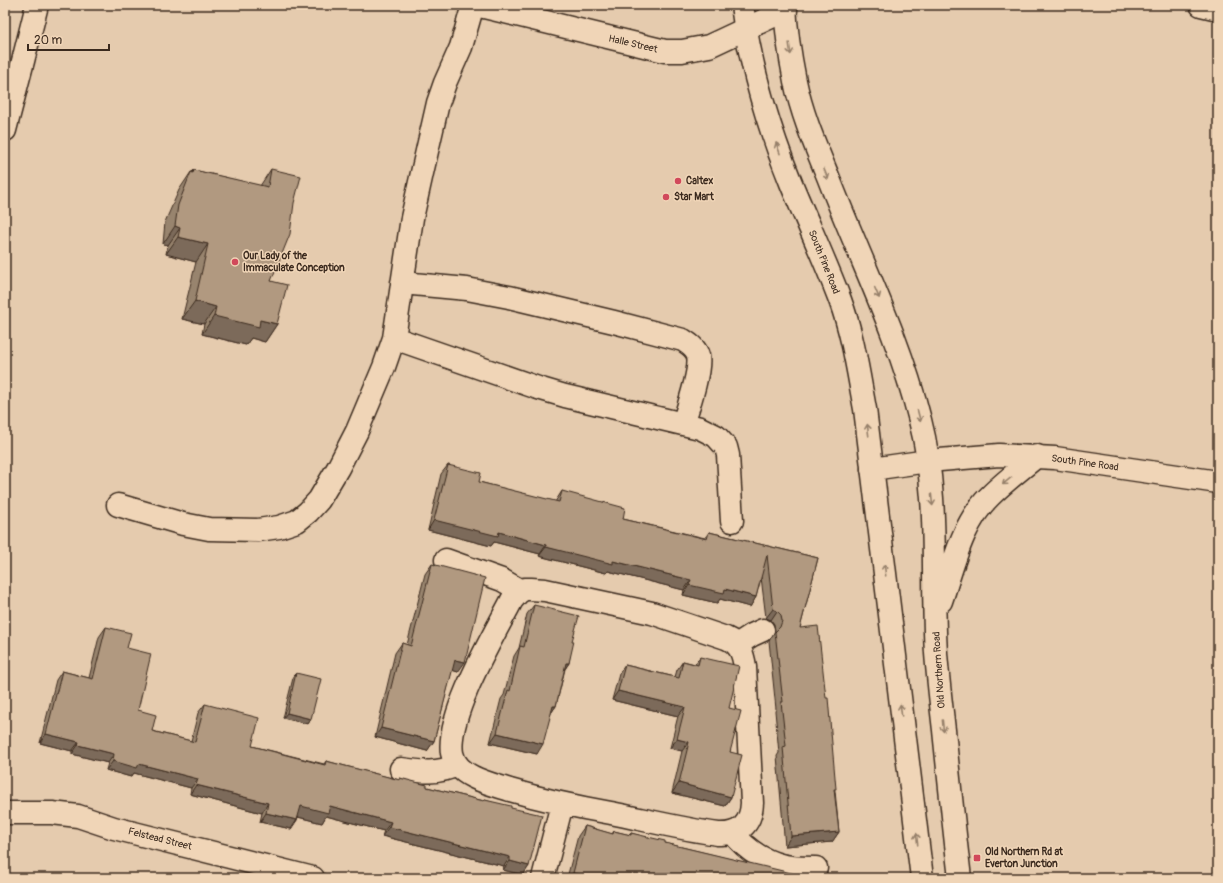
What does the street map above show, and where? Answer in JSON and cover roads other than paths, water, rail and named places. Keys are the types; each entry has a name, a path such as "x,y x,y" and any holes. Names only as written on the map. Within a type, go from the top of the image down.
{"main road":[{"path":"5,130 37,5"},
{"path":"118,505 183,524 209,529 258,530 279,527 297,521 319,500 338,468 357,431 384,367 394,338 412,218 438,103 461,47 474,5"},
{"name":"Halle Street","path":"474,5 665,51 682,51 709,46 745,30 785,8"},
{"name":"South Pine Road","path":"742,5 745,30 752,62 774,136 791,182 840,300 850,332 865,409 872,469 928,461 999,455 1037,456 1218,482"},
{"path":"1201,5 1218,9"},
{"path":"785,8 795,82 802,108 812,139 880,300 897,345 921,421 928,461"},
{"path":"402,283 467,289 509,297 682,340 691,345 696,351 698,362 697,373 684,424"},
{"path":"394,338 538,388 565,396 684,424 709,432 716,436 726,447 728,454 732,521"},
{"path":"935,618 962,540 971,522 989,497 1037,456"},
{"name":"Old Northern Road","path":"928,461 935,533 936,653 960,878"},
{"path":"872,469 922,878"},
{"path":"446,560 502,580 521,591"},
{"path":"531,588 545,590 652,613 726,638 738,644 743,655 745,667 752,803 751,812 742,828 733,833 710,833 562,804 489,784 469,775 457,765 452,753 452,741 460,707 471,680 512,600 521,591 531,588"},
{"path":"738,644 763,630"},
{"path":"401,769 430,772 446,770 457,765"},
{"path":"543,878 562,804"},
{"name":"Felstead Street","path":"5,813 52,813 78,816 114,828 313,878"},
{"path":"733,833 744,845 759,856 782,865 816,868"}],"place":[{"name":"Caltex","path":"678,181"},
{"name":"Star Mart","path":"666,197"},
{"name":"Our Lady of the Immaculate Conception","path":"235,262"},
{"name":"Old Northern Rd at Everton Junction","path":"977,858"}]}
